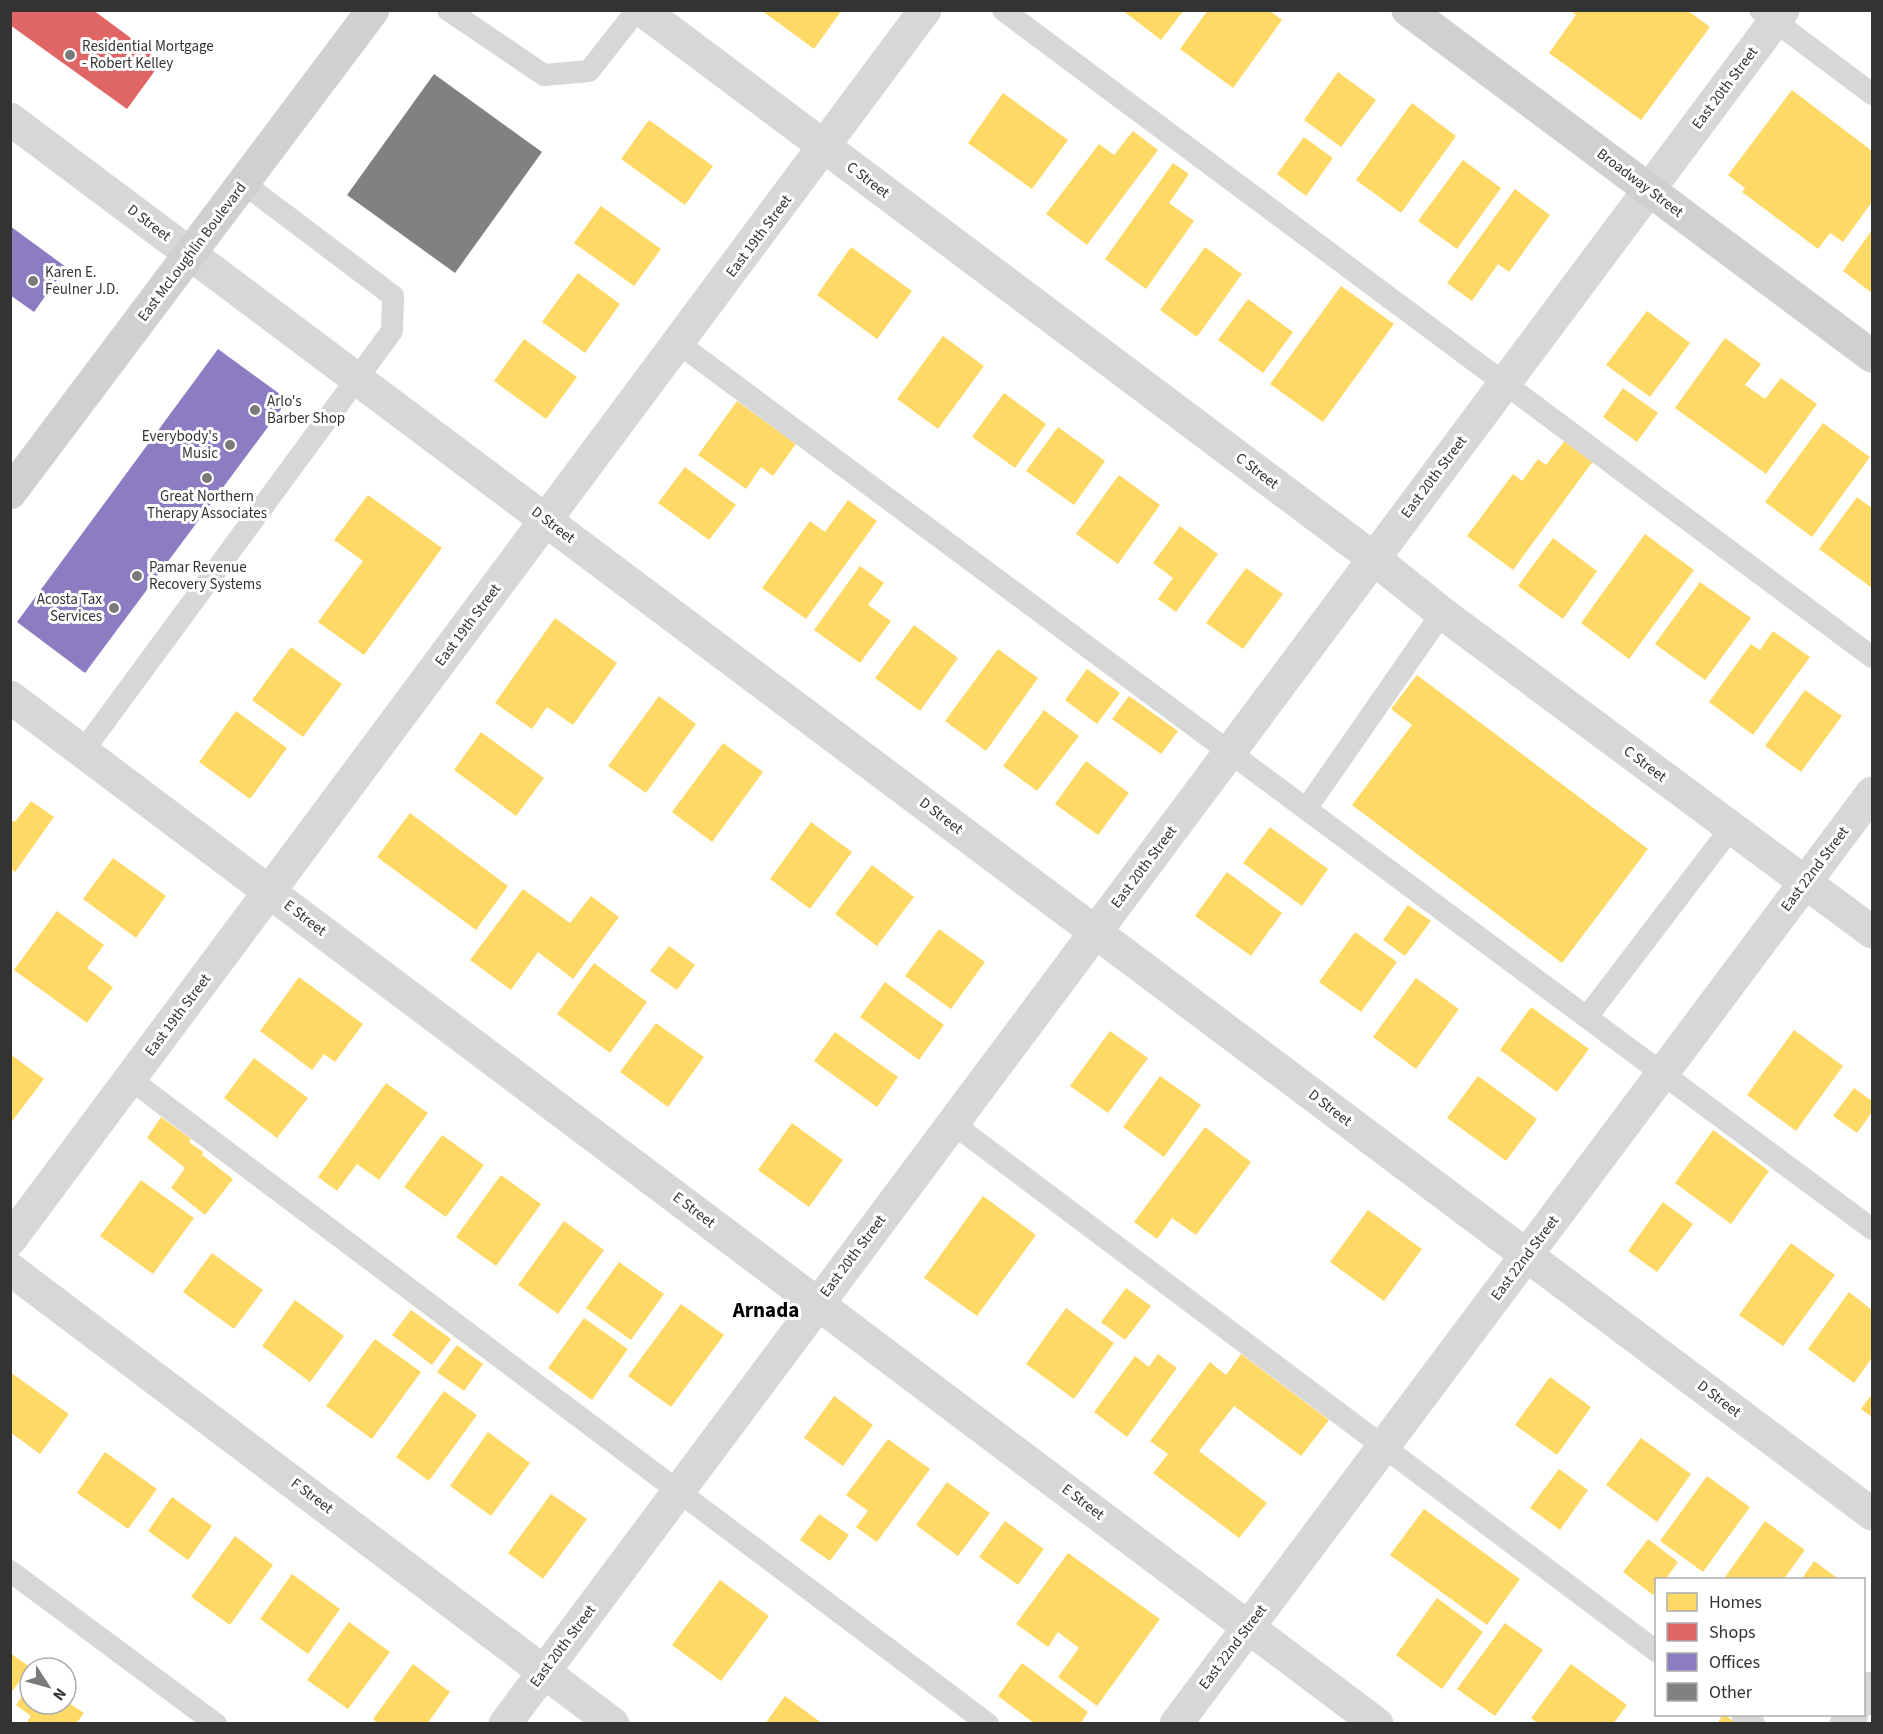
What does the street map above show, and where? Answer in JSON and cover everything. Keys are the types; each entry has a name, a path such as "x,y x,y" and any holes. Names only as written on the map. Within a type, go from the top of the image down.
{"street":[{"name":"East McLoughlin Boulevard","path":"10,493 373,10"},
{"name":"C Street","path":"642,10 1374,558 1442,613 1872,932"},
{"name":"East 19th Street","path":"10,1240 926,10"},
{"name":"Broadway Street","path":"1408,10 1872,356"},
{"name":"East 20th Street","path":"505,1724 1649,190 1772,14"},
{"name":"D Street","path":"10,118 1872,1514"},
{"name":"E Street","path":"10,697 1377,1724"},
{"name":"East 22nd Street","path":"1176,1724 1872,793"},
{"name":"F Street","path":"10,1269 613,1724"}],"lane":[{"path":"448,10 544,75 589,71 637,10"},
{"path":"1004,10 1872,657"},
{"path":"1772,14 1872,94"},
{"path":"82,751 392,331 393,296 243,183"},
{"path":"678,343 1872,1229"},
{"path":"1306,809 1442,613"},
{"path":"1587,1017 1731,828"},
{"path":"130,1079 988,1724"},
{"path":"952,1123 1655,1650"},
{"path":"10,1571 216,1724"}],"building: Homes":[{"path":"761,10 842,10 814,49"},
{"path":"1122,10 1184,10 1161,40"},
{"path":"1208,10 1269,10 1282,20 1233,88 1180,49"},
{"path":"1570,10 1687,10 1710,27 1641,120 1549,53 1576,15"},
{"path":"1338,72 1376,100 1341,147 1304,120"},
{"path":"1792,90 1872,151 1872,202 1843,242 1830,233 1818,249 1742,192 1745,188 1728,175"},
{"path":"1003,93 1068,140 1032,189 968,143"},
{"path":"1412,103 1456,136 1401,213 1356,180"},
{"path":"649,120 713,166 685,205 621,159"},
{"path":"1133,131 1158,150 1087,245 1046,214 1099,144 1114,155"},
{"path":"1304,137 1333,158 1306,196 1277,174"},
{"path":"1463,160 1501,188 1457,249 1418,221"},
{"path":"1173,163 1189,174 1169,203 1194,221 1146,289 1105,259"},
{"path":"1515,189 1550,215 1509,272 1498,264 1472,301 1447,283"},
{"path":"601,206 661,249 634,286 574,243"},
{"path":"1872,230 1872,293 1843,271"},
{"path":"851,247 912,291 877,339 817,295"},
{"path":"1205,247 1242,274 1197,337 1160,310"},
{"path":"578,273 620,304 585,353 542,322"},
{"path":"1341,286 1394,324 1323,422 1270,384"},
{"path":"1248,299 1293,332 1263,373 1218,340"},
{"path":"1647,311 1690,343 1650,397 1606,365"},
{"path":"943,336 984,366 938,429 897,399"},
{"path":"1725,338 1761,364 1745,385 1765,399 1781,378 1817,404 1766,474 1675,408"},
{"path":"524,339 577,377 546,419 494,381"},
{"path":"1623,388 1658,413 1637,442 1603,417"},
{"path":"1004,393 1046,424 1015,468 972,437"},
{"path":"737,401 796,444 773,476 761,467 746,489 698,455"},
{"path":"1823,423 1870,457 1812,537 1765,502"},
{"path":"1058,427 1105,461 1074,505 1026,471"},
{"path":"1566,439 1594,460 1513,570 1467,536 1513,474 1522,481 1538,459 1546,465"},
{"path":"685,467 736,505 709,540 658,503"},
{"path":"1119,475 1160,505 1118,564 1076,534"},
{"path":"368,495 442,548 364,655 318,622 363,561 334,540"},
{"path":"1857,497 1872,508 1872,588 1819,549"},
{"path":"848,500 877,521 806,619 762,588 810,521 825,532"},
{"path":"1180,526 1218,554 1176,612 1158,599 1173,578 1153,563"},
{"path":"1645,534 1694,570 1629,659 1581,623"},
{"path":"1553,538 1597,571 1563,619 1518,586"},
{"path":"860,566 884,583 868,605 891,621 860,663 814,630"},
{"path":"1246,568 1283,594 1243,649 1206,623"},
{"path":"1700,582 1751,618 1705,680 1655,644"},
{"path":"555,618 617,663 573,725 547,707 532,729 495,703"},
{"path":"914,625 958,658 920,711 875,678"},
{"path":"1773,631 1810,657 1753,735 1709,702 1751,644 1760,650"},
{"path":"291,647 342,684 303,737 252,700"},
{"path":"998,649 1038,678 986,751 945,721"},
{"path":"1087,669 1120,693 1097,724 1065,700"},
{"path":"1417,675 1648,849 1562,963 1352,805 1412,725 1391,709"},
{"path":"1805,690 1842,716 1801,772 1765,746"},
{"path":"659,696 696,724 646,793 608,766"},
{"path":"1129,696 1178,731 1161,754 1112,719"},
{"path":"1044,710 1079,736 1037,791 1003,766"},
{"path":"236,711 287,748 250,799 199,762"},
{"path":"481,732 544,778 516,816 454,770"},
{"path":"723,743 763,772 712,842 672,812"},
{"path":"1086,761 1129,793 1098,835 1055,804"},
{"path":"31,801 54,817 15,872 10,868 10,819 15,822"},
{"path":"410,813 508,886 476,930 377,857"},
{"path":"811,822 852,852 810,909 770,879"},
{"path":"1270,827 1328,869 1302,906 1243,863"},
{"path":"113,858 166,896 136,938 83,899"},
{"path":"872,865 914,897 877,946 835,914"},
{"path":"1227,872 1282,913 1251,956 1195,916"},
{"path":"523,889 570,923 591,896 619,917 573,979 538,952 511,990 470,960"},
{"path":"1408,905 1431,921 1405,956 1383,940"},
{"path":"57,911 104,945 87,968 113,987 87,1023 14,970"},
{"path":"939,929 985,962 951,1009 905,976"},
{"path":"1355,932 1397,962 1361,1012 1319,982"},
{"path":"669,946 695,965 677,990 650,971"},
{"path":"594,963 647,1002 610,1053 557,1014"},
{"path":"299,977 363,1024 335,1062 324,1054 312,1070 260,1031"},
{"path":"1416,978 1459,1009 1416,1069 1373,1037"},
{"path":"885,982 944,1025 919,1060 860,1017"},
{"path":"1531,1007 1589,1049 1557,1092 1500,1050"},
{"path":"656,1023 704,1057 668,1107 620,1072"},
{"path":"1794,1030 1843,1066 1796,1131 1747,1095"},
{"path":"1110,1031 1148,1058 1108,1113 1070,1086"},
{"path":"835,1032 898,1077 877,1107 814,1061"},
{"path":"10,1054 44,1079 10,1124"},
{"path":"254,1058 308,1098 277,1138 224,1098"},
{"path":"1160,1076 1201,1105 1164,1157 1123,1127"},
{"path":"1478,1076 1537,1119 1506,1161 1447,1118"},
{"path":"386,1083 428,1113 379,1180 357,1164 337,1191 318,1177"},
{"path":"1854,1088 1872,1101 1872,1112 1857,1133 1833,1116"},
{"path":"161,1117 191,1139 189,1142 203,1152 202,1155 233,1179 205,1215 171,1188 185,1168 147,1138"},
{"path":"792,1123 843,1160 809,1207 758,1170"},
{"path":"1205,1127 1251,1162 1196,1235 1172,1218 1157,1239 1134,1222"},
{"path":"1713,1130 1769,1171 1731,1224 1675,1183"},
{"path":"442,1135 484,1165 446,1217 404,1187"},
{"path":"501,1175 541,1204 496,1266 456,1237"},
{"path":"141,1180 194,1218 153,1274 100,1236"},
{"path":"983,1196 1036,1235 977,1316 924,1278"},
{"path":"1663,1202 1693,1224 1657,1272 1628,1251"},
{"path":"1368,1210 1422,1249 1384,1301 1330,1262"},
{"path":"564,1221 604,1250 558,1314 518,1285"},
{"path":"1791,1243 1835,1275 1783,1346 1739,1315"},
{"path":"212,1253 263,1290 234,1329 183,1292"},
{"path":"619,1262 664,1294 631,1340 586,1308"},
{"path":"1126,1288 1151,1306 1125,1340 1101,1322"},
{"path":"1849,1292 1872,1310 1872,1358 1854,1383 1808,1349"},
{"path":"295,1300 344,1336 310,1382 262,1346"},
{"path":"681,1304 724,1335 671,1407 628,1376"},
{"path":"1066,1308 1114,1343 1074,1399 1026,1364"},
{"path":"411,1310 451,1339 432,1365 392,1335"},
{"path":"584,1318 628,1349 592,1400 548,1368"},
{"path":"375,1339 421,1372 372,1439 326,1406"},
{"path":"457,1345 483,1364 464,1391 437,1372"},
{"path":"1158,1354 1177,1368 1127,1437 1094,1412 1135,1356 1149,1367"},
{"path":"1241,1354 1329,1420 1301,1456 1234,1406 1199,1451 1267,1503 1239,1538 1153,1473 1168,1454 1150,1441 1210,1362 1226,1375"},
{"path":"10,1372 69,1414 40,1454 10,1432"},
{"path":"1550,1377 1591,1407 1557,1455 1515,1425"},
{"path":"444,1391 477,1415 429,1481 396,1457"},
{"path":"1872,1394 1872,1417 1861,1409"},
{"path":"834,1396 873,1425 843,1466 804,1438"},
{"path":"488,1432 530,1463 491,1516 450,1486"},
{"path":"1641,1438 1691,1474 1657,1522 1606,1485"},
{"path":"888,1439 930,1469 877,1542 856,1527 868,1511 846,1495"},
{"path":"105,1452 157,1489 128,1529 77,1493"},
{"path":"1559,1469 1588,1490 1560,1530 1530,1508"},
{"path":"1707,1476 1750,1507 1703,1572 1660,1541"},
{"path":"947,1482 990,1513 958,1556 916,1525"},
{"path":"551,1494 587,1519 543,1579 508,1553"},
{"path":"172,1497 212,1526 188,1560 148,1531"},
{"path":"1424,1509 1520,1579 1487,1625 1390,1555"},
{"path":"819,1514 849,1535 830,1561 800,1540"},
{"path":"1005,1521 1044,1549 1018,1585 979,1557"},
{"path":"1765,1521 1805,1550 1784,1578 1724,1578"},
{"path":"235,1536 273,1565 230,1625 191,1597"},
{"path":"1648,1539 1678,1562 1666,1578 1655,1578 1653,1595 1623,1572"},
{"path":"1068,1553 1160,1619 1097,1706 1058,1677 1079,1648 1058,1632 1048,1647 1016,1624"},
{"path":"1814,1561 1837,1578 1802,1578"},
{"path":"292,1574 340,1609 308,1654 260,1619"},
{"path":"720,1580 769,1616 721,1681 672,1645"},
{"path":"1437,1598 1483,1632 1442,1689 1396,1655"},
{"path":"349,1622 390,1652 348,1709 307,1680"},
{"path":"1505,1623 1543,1650 1495,1716 1457,1689"},
{"path":"10,1653 18,1659 18,1683 10,1694"},
{"path":"1022,1663 1088,1712 1080,1724 1035,1724 998,1696"},
{"path":"413,1664 450,1692 427,1724 379,1724 373,1719"},
{"path":"1571,1664 1627,1705 1613,1724 1539,1724 1531,1718"},
{"path":"785,1696 823,1724 765,1724"},
{"path":"78,1709 84,1713 76,1724 26,1724 31,1716 78,1716"},
{"path":"1722,1716 1727,1716 1737,1724 1717,1724"}],"building: Shops":[{"path":"10,10 93,10 162,61 127,109 10,25"}],"building: Offices":[{"name":"Karen E. Feulner J.D.","path":"10,226 66,267 34,312 10,295"},
{"path":"218,349 288,400 85,673 17,622"}],"building: Other":[{"path":"434,74 542,152 455,273 347,195"}],"place":[{"name":"Residential Mortgage - Robert Kelley","path":"70,55"},
{"name":"Karen E. Feulner J.D.","path":"33,281"},
{"name":"Arlo's Barber Shop","path":"255,410"},
{"name":"Everybody's Music","path":"230,445"},
{"name":"Great Northern Therapy Associates","path":"207,478"},
{"name":"Pamar Revenue Recovery Systems","path":"137,576"},
{"name":"Acosta Tax Services","path":"114,608"}],"district":[{"name":"Arnada","path":"766,1310"}]}
